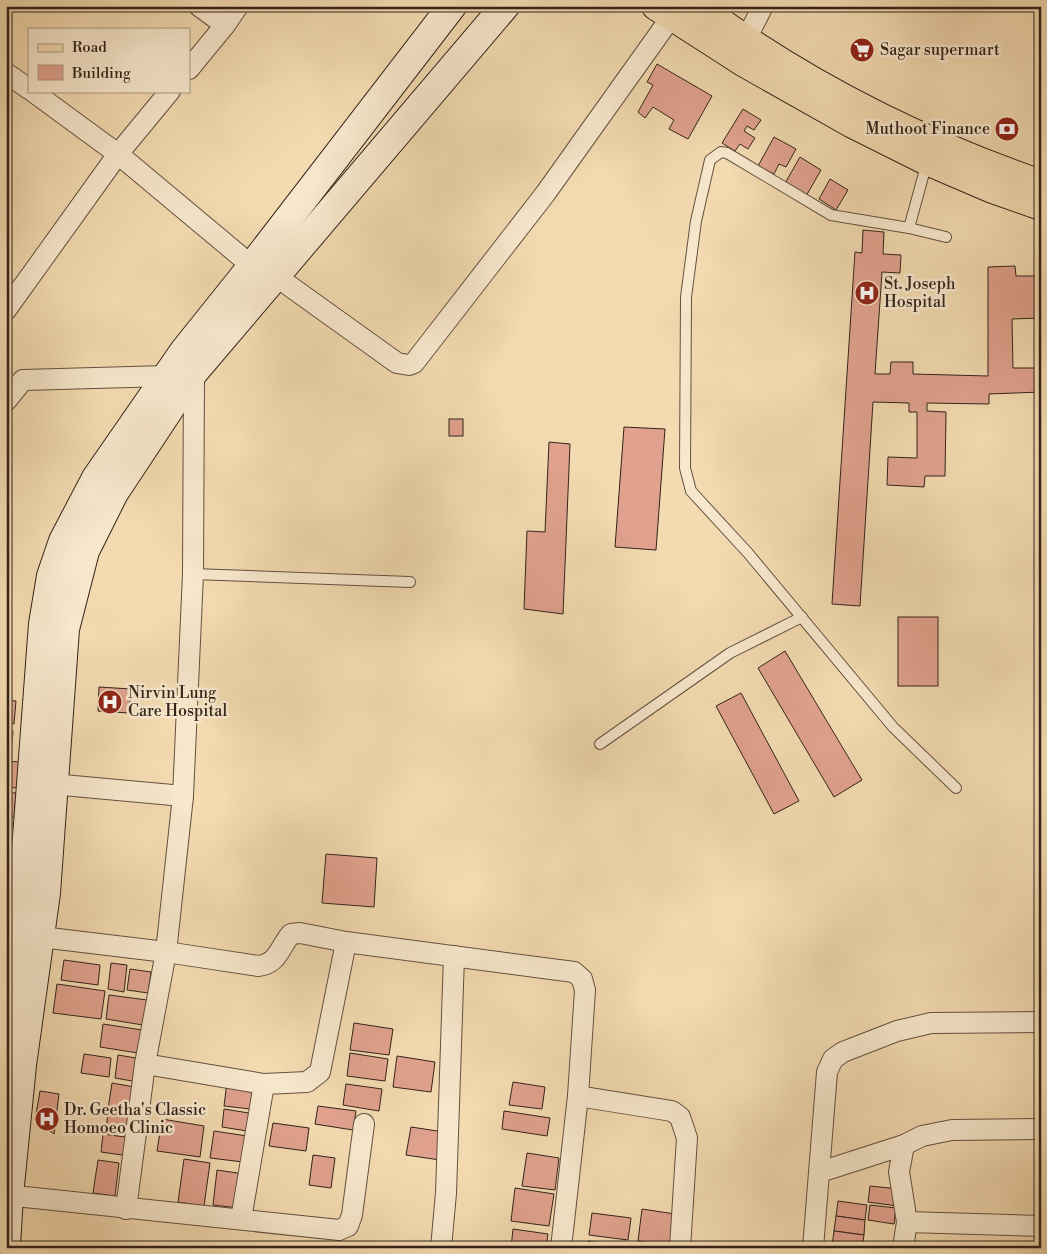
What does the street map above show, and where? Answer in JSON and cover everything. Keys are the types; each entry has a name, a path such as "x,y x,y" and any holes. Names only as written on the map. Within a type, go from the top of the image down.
{"main road":[{"path":"6,1246 7,1207 22,1065 41,937 43,624 51,576 63,541 96,478 166,376 452,6"},
{"path":"6,1021 14,890 42,783 66,629 85,551 114,493 194,372 277,277 505,6"},
{"path":"698,6 744,41 812,80 930,140 996,170 1041,184"},
{"path":"664,11 803,98 927,161 990,188 1041,206"}],"street":[{"path":"199,6 225,25"},
{"path":"190,68 238,6"},
{"path":"744,41 763,6"},
{"path":"277,277 397,363 409,365 414,363 545,194 664,11"},
{"path":"6,73 28,89"},
{"path":"33,92 118,154 252,266"},
{"path":"6,310 118,154 169,92"},
{"path":"126,1209 145,1064 166,952 183,796 193,574 194,372"},
{"path":"6,401 23,380 166,376"},
{"path":"42,783 183,796"},
{"path":"41,937 166,952 258,966 267,965 275,960 291,934 300,933 346,942 574,972 582,979 585,990 578,1096 561,1248"},
{"path":"145,1064 264,1084 306,1082 320,1072 346,942"},
{"path":"441,1248 446,1193 454,956"},
{"path":"813,1248 827,1072 833,1060 844,1052 897,1030 932,1023 1041,1022"},
{"path":"241,1219 264,1084"},
{"path":"578,1096 672,1111 680,1117 686,1138 680,1248"},
{"path":"7,1207 126,1209 241,1219 328,1230 348,1226 352,1215 364,1124"},
{"path":"820,1172 904,1145 922,1136 952,1130 1041,1129"},
{"path":"903,1248 906,1222 899,1172 904,1145"},
{"path":"906,1222 1041,1226"}],"lane":[{"path":"946,237 909,228 831,215 727,153 721,152 710,160 696,221 686,297 685,468 687,482 692,491 748,552 894,727 956,788"},
{"path":"909,228 927,161"},
{"path":"193,574 410,582"},
{"path":"600,744 730,653 802,617"}],"building":[{"path":"657,64 712,96 688,139 669,129 674,120 653,107 645,118 638,112 653,85 647,82"},
{"path":"743,109 761,120 754,130 747,126 744,131 755,138 748,149 740,144 735,151 722,143"},
{"path":"774,137 796,149 786,167 779,164 774,174 758,166"},
{"path":"800,157 821,170 805,198 784,185"},
{"path":"830,179 848,190 836,210 819,199"},
{"path":"863,230 884,232 883,254 901,255 900,273 882,272 875,374 890,374 891,362 913,362 913,374 988,376 988,267 1015,266 1016,276 1041,276 1041,318 1012,319 1013,368 1041,368 1041,392 989,394 989,404 927,403 927,411 946,412 945,476 925,476 924,487 887,485 888,457 917,458 917,412 909,412 909,403 873,402 860,606 832,604 855,252 862,253"},
{"path":"449,419 463,419 463,436 449,436"},
{"path":"624,427 665,429 656,550 615,547"},
{"path":"549,442 570,444 563,614 524,609 527,531 545,532"},
{"path":"898,617 938,617 938,686 898,686"},
{"path":"785,651 862,780 834,797 758,668"},
{"path":"99,687 131,689 129,713 98,711"},
{"path":"741,693 799,801 774,814 716,706"},
{"path":"6,700 16,701 14,724 6,723"},
{"path":"6,730 13,731 11,755 6,755"},
{"path":"6,761 19,762 17,788 6,787"},
{"path":"6,792 16,793 14,817 6,817"},
{"path":"6,823 15,824 12,850 6,850"},
{"path":"326,854 377,858 374,907 322,903"},
{"path":"64,960 100,965 98,985 61,980"},
{"path":"111,963 127,965 124,992 108,989"},
{"path":"130,969 151,972 148,993 127,990"},
{"path":"57,984 105,991 101,1019 53,1013"},
{"path":"109,995 147,1000 143,1025 106,1019"},
{"path":"354,1023 393,1029 389,1055 350,1050"},
{"path":"103,1024 142,1030 138,1053 100,1047"},
{"path":"350,1053 388,1059 385,1081 347,1076"},
{"path":"84,1054 111,1058 109,1077 81,1073"},
{"path":"118,1055 142,1059 138,1082 115,1078"},
{"path":"397,1056 435,1062 431,1092 393,1087"},
{"path":"227,1082 253,1086 250,1109 224,1106"},
{"path":"513,1082 545,1087 542,1109 509,1105"},
{"path":"112,1083 140,1088 136,1113 108,1109"},
{"path":"346,1084 382,1089 379,1111 343,1105"},
{"path":"40,1091 59,1094 54,1134 35,1120"},
{"path":"318,1106 356,1111 353,1130 315,1124"},
{"path":"224,1109 249,1113 247,1131 222,1127"},
{"path":"504,1111 550,1118 547,1136 502,1129"},
{"path":"108,1112 135,1116 133,1133 106,1129"},
{"path":"162,1119 204,1126 200,1157 157,1151"},
{"path":"273,1123 309,1128 306,1151 269,1146"},
{"path":"411,1127 444,1132 440,1160 406,1155"},
{"path":"214,1131 247,1136 243,1162 210,1158"},
{"path":"103,1134 132,1138 129,1156 101,1152"},
{"path":"527,1153 559,1158 555,1190 522,1186"},
{"path":"313,1155 335,1158 331,1188 309,1185"},
{"path":"184,1159 210,1163 204,1206 178,1202"},
{"path":"98,1160 119,1163 115,1196 93,1193"},
{"path":"217,1170 244,1174 239,1208 213,1205"},
{"path":"870,1186 899,1189 897,1206 868,1202"},
{"path":"515,1188 554,1194 549,1226 511,1221"},
{"path":"838,1201 867,1205 865,1220 836,1216"},
{"path":"870,1205 896,1208 894,1224 868,1220"},
{"path":"642,1209 675,1214 671,1246 638,1241"},
{"path":"592,1213 631,1218 628,1240 589,1235"},
{"path":"836,1216 865,1220 864,1235 834,1231"},
{"path":"513,1229 548,1234 546,1248 511,1248"},
{"path":"834,1231 864,1235 862,1248 832,1246"},
{"path":"588,1241 629,1247 629,1248 587,1248"}],"place":[{"name":"Sagar supermart","path":"862,50"},
{"name":"Muthoot Finance","path":"1007,129"},
{"name":"St. Joseph Hospital","path":"867,293"},
{"name":"Nirvin Lung Care Hospital","path":"110,702"},
{"name":"Dr. Geetha's Classic Homoeo Clinic","path":"47,1119"}]}
